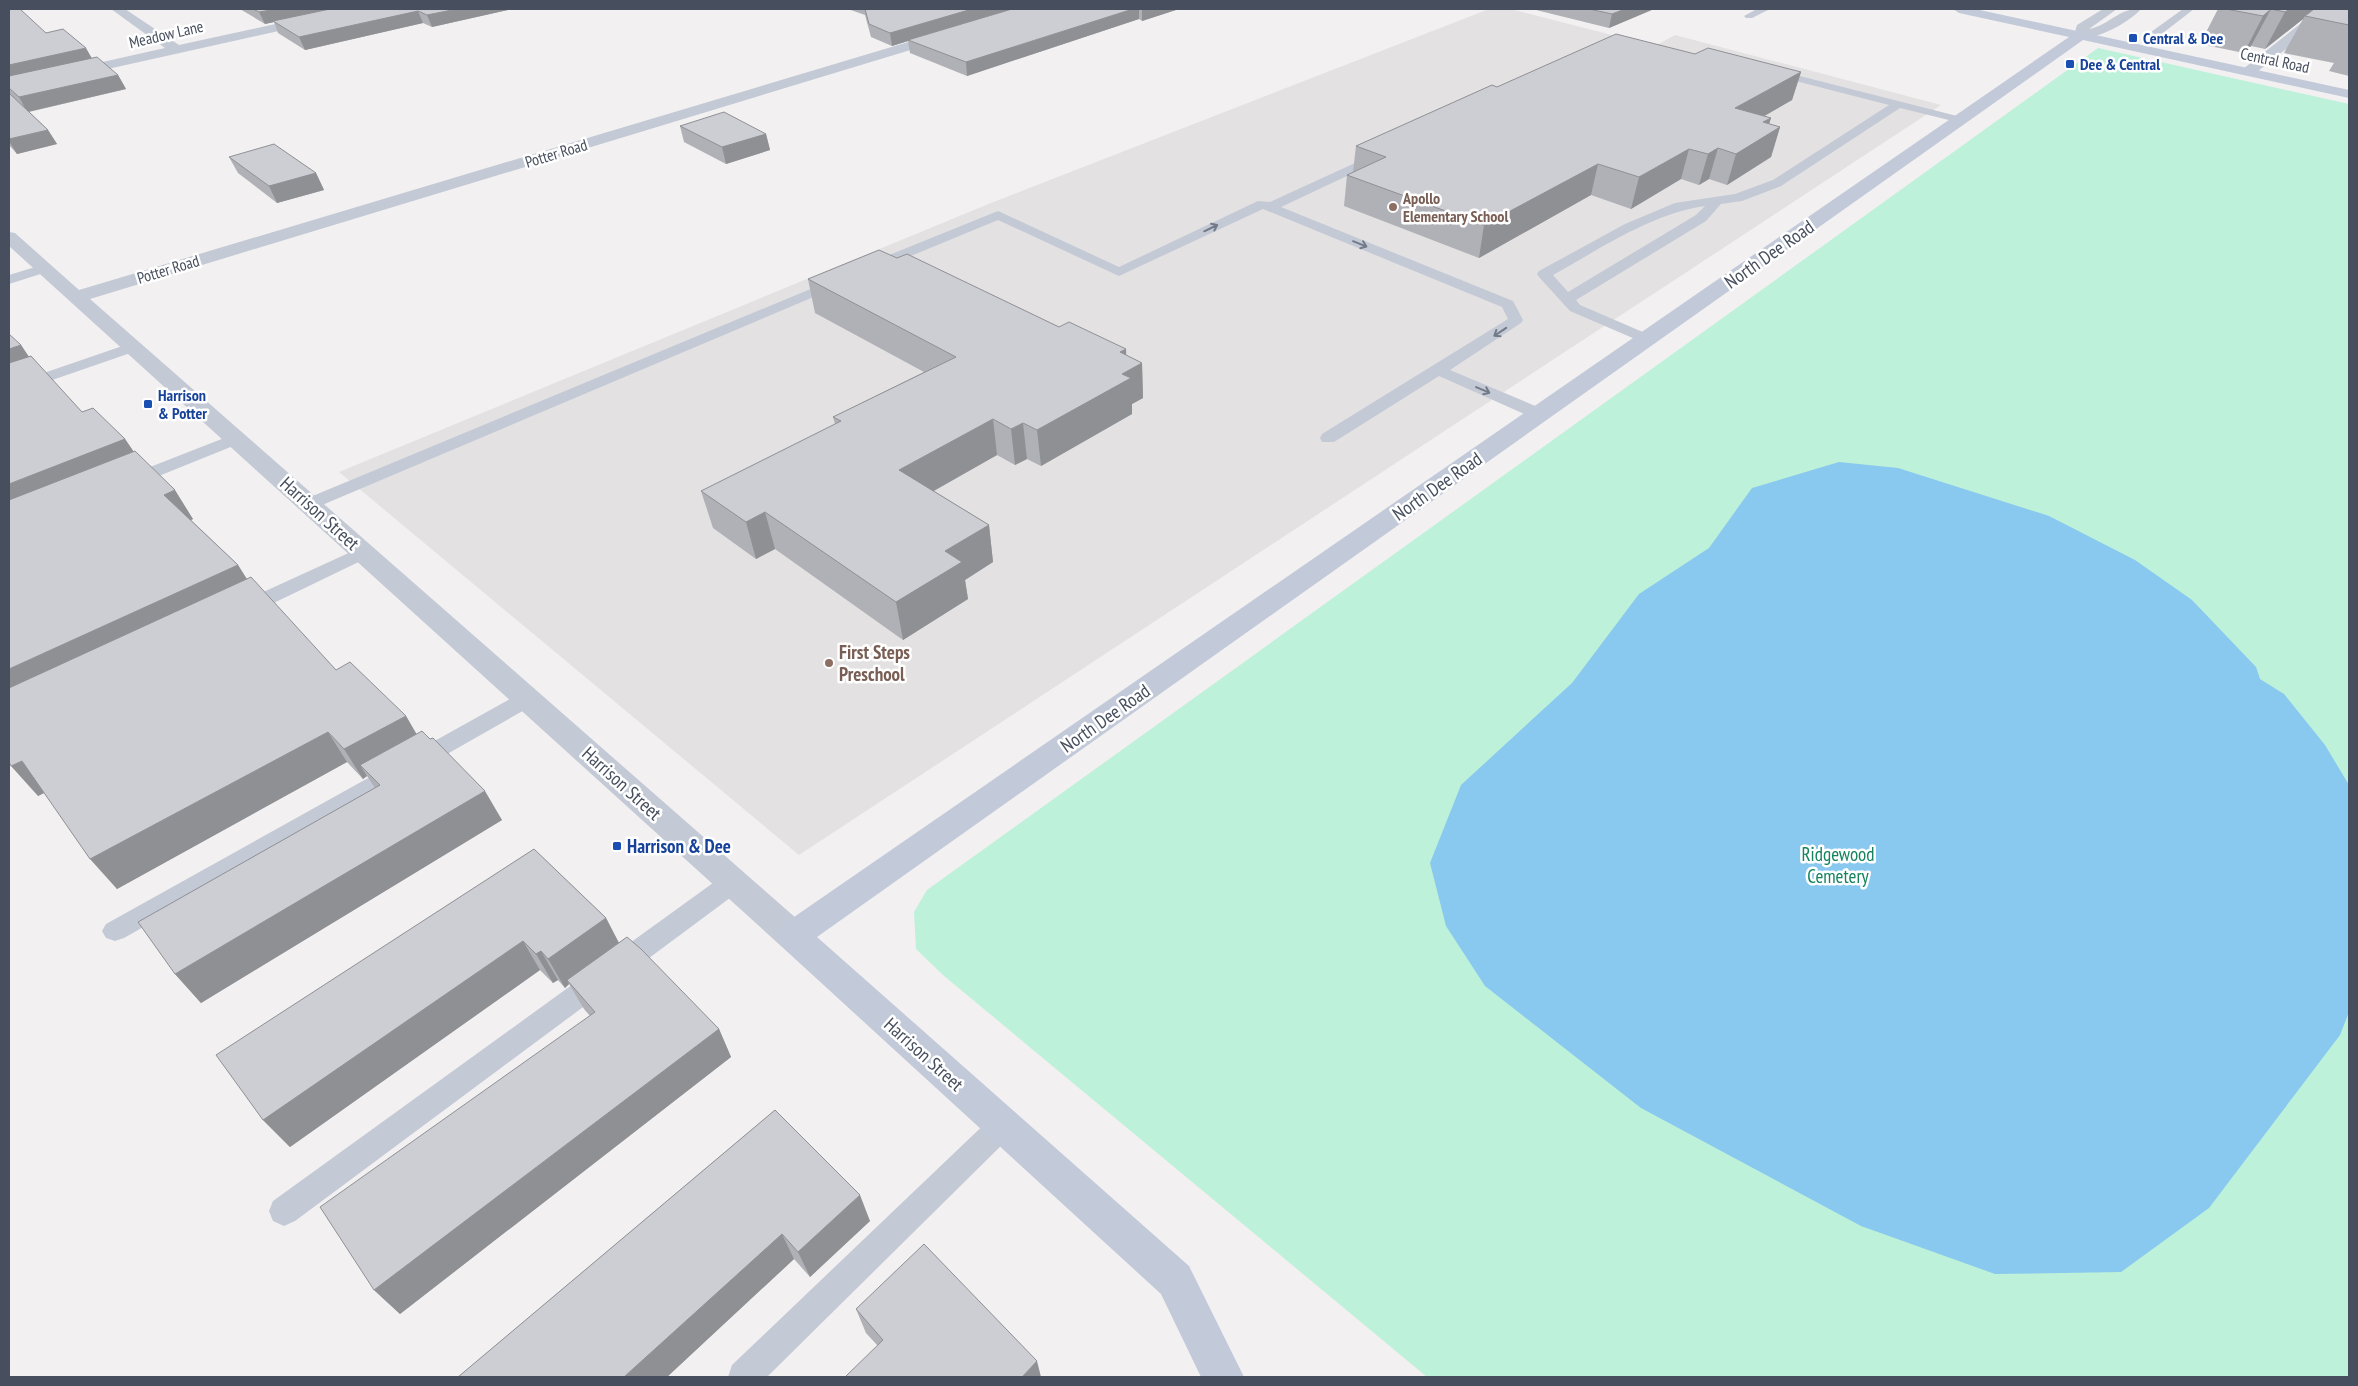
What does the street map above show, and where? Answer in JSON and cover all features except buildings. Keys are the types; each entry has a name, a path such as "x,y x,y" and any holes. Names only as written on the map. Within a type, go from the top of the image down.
{"street":[{"path":"117,9 175,49"},
{"name":"Meadow Lane","path":"9,86 360,9"},
{"name":"Central Road","path":"1959,9 2349,94"},
{"path":"2111,9 2082,28 2081,35 2100,32 2135,9"},
{"path":"2248,72 2323,12 2331,9"},
{"name":"Potter Road","path":"78,296 958,32"},
{"name":"North Dee Road","path":"793,936 2081,35"},
{"name":"Harrison Street","path":"9,237 237,438 1175,1280 1223,1377"}],"lane":[{"path":"1749,16 1765,9"},
{"path":"2155,34 2189,9"},
{"path":"1763,70 1961,120"},
{"path":"1647,339 1575,308 1544,274 1630,227 1680,206 1738,198 1777,183 1898,104"},
{"path":"1270,207 1392,150"},
{"path":"1567,299 1701,218 1717,201"},
{"path":"309,504 998,215 1119,272 1263,204 1508,304 1516,320 1502,332 1328,438"},
{"path":"9,280 45,268"},
{"path":"9,390 134,347"},
{"path":"1438,370 1539,414"},
{"path":"116,487 237,438"},
{"path":"222,620 364,552"},
{"path":"115,931 527,698"},
{"path":"284,1211 733,882"},
{"path":"744,1377 1003,1125"}],"shaded area":[{"name":"First Steps Preschool","path":"1489,9 1510,9 1655,46 1675,35 1941,105 799,855 339,472 991,203"}],"green space":[{"name":"Ridgewood Cemetery","path":"2098,48 2349,104 2349,1377 1427,1377 943,975 916,949 914,912 927,890"}],"water":[{"path":"1839,462 1898,468 2049,516 2135,560 2192,600 2256,667 2260,679 2284,694 2325,745 2349,785 2349,1012 2340,1035 2209,1208 2121,1272 1995,1274 1861,1226 1641,1108 1485,986 1446,926 1430,863 1461,785 1572,683 1639,594 1709,548 1752,488"}],"place":[{"name":"Central & Dee","path":"2133,38"},
{"name":"Dee & Central","path":"2070,64"},
{"name":"Apollo Elementary School","path":"1393,207"},
{"name":"Harrison & Potter","path":"148,404"},
{"name":"First Steps Preschool","path":"829,663"},
{"name":"Harrison & Dee","path":"617,846"}]}
